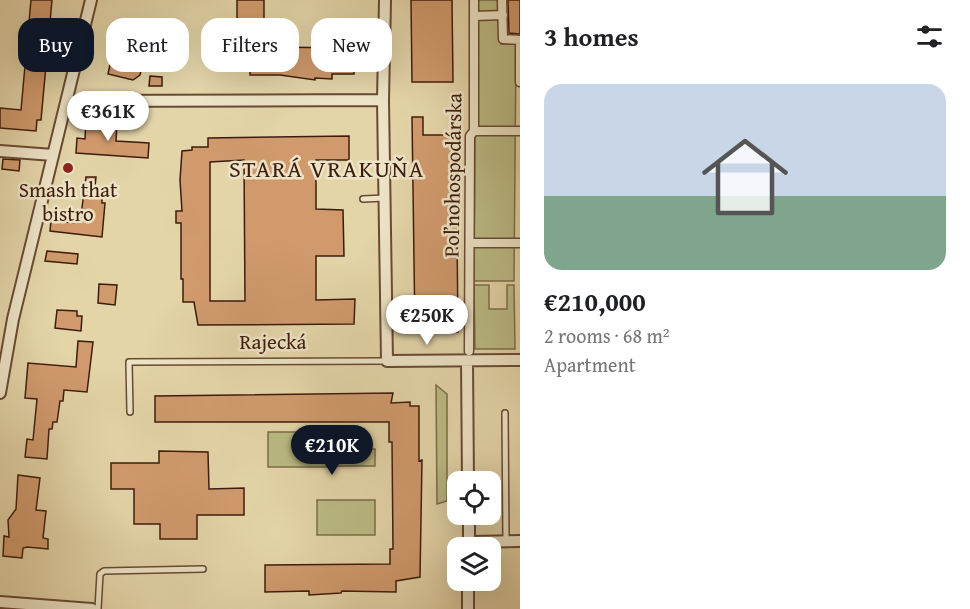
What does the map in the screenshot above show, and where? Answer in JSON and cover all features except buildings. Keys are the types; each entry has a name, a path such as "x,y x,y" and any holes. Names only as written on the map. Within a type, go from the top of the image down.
{"street":[{"path":"0,393 13,319 91,0"},
{"path":"385,0 383,100 387,360"},
{"name":"Poľnohospodárska","path":"468,471 470,136 474,131 474,0"},
{"path":"502,0 503,39 520,40 520,82"},
{"path":"475,16 502,15"},
{"path":"68,101 383,100"},
{"path":"474,131 520,132"},
{"path":"0,151 53,155"},
{"path":"470,243 520,243"},
{"name":"Rajecká","path":"387,360 468,356 520,360"},
{"path":"501,542 520,541"},
{"path":"468,591 468,609"},
{"path":"0,602 92,609"}],"lane":[{"path":"363,199 385,198"},
{"name":"Rajecká","path":"130,412 129,362 387,360"},
{"path":"505,413 506,541"},
{"path":"98,609 100,574 104,571 203,569"}],"green space":[{"path":"476,0 500,0 501,44 516,44 514,281 474,281"},
{"path":"474,285 489,285 489,309 507,309 507,285 514,285 515,349 475,349"},
{"path":"436,385 447,394 447,501 437,504"},
{"path":"268,432 332,432 332,467 268,467"},
{"path":"337,449 375,449 375,466 337,466"},
{"path":"317,500 375,500 375,535 317,535"}],"place":[{"name":"Smash that bistro","path":"68,168"}],"district":[{"name":"STARÁ VRAKUŇA","path":"327,169"}]}
